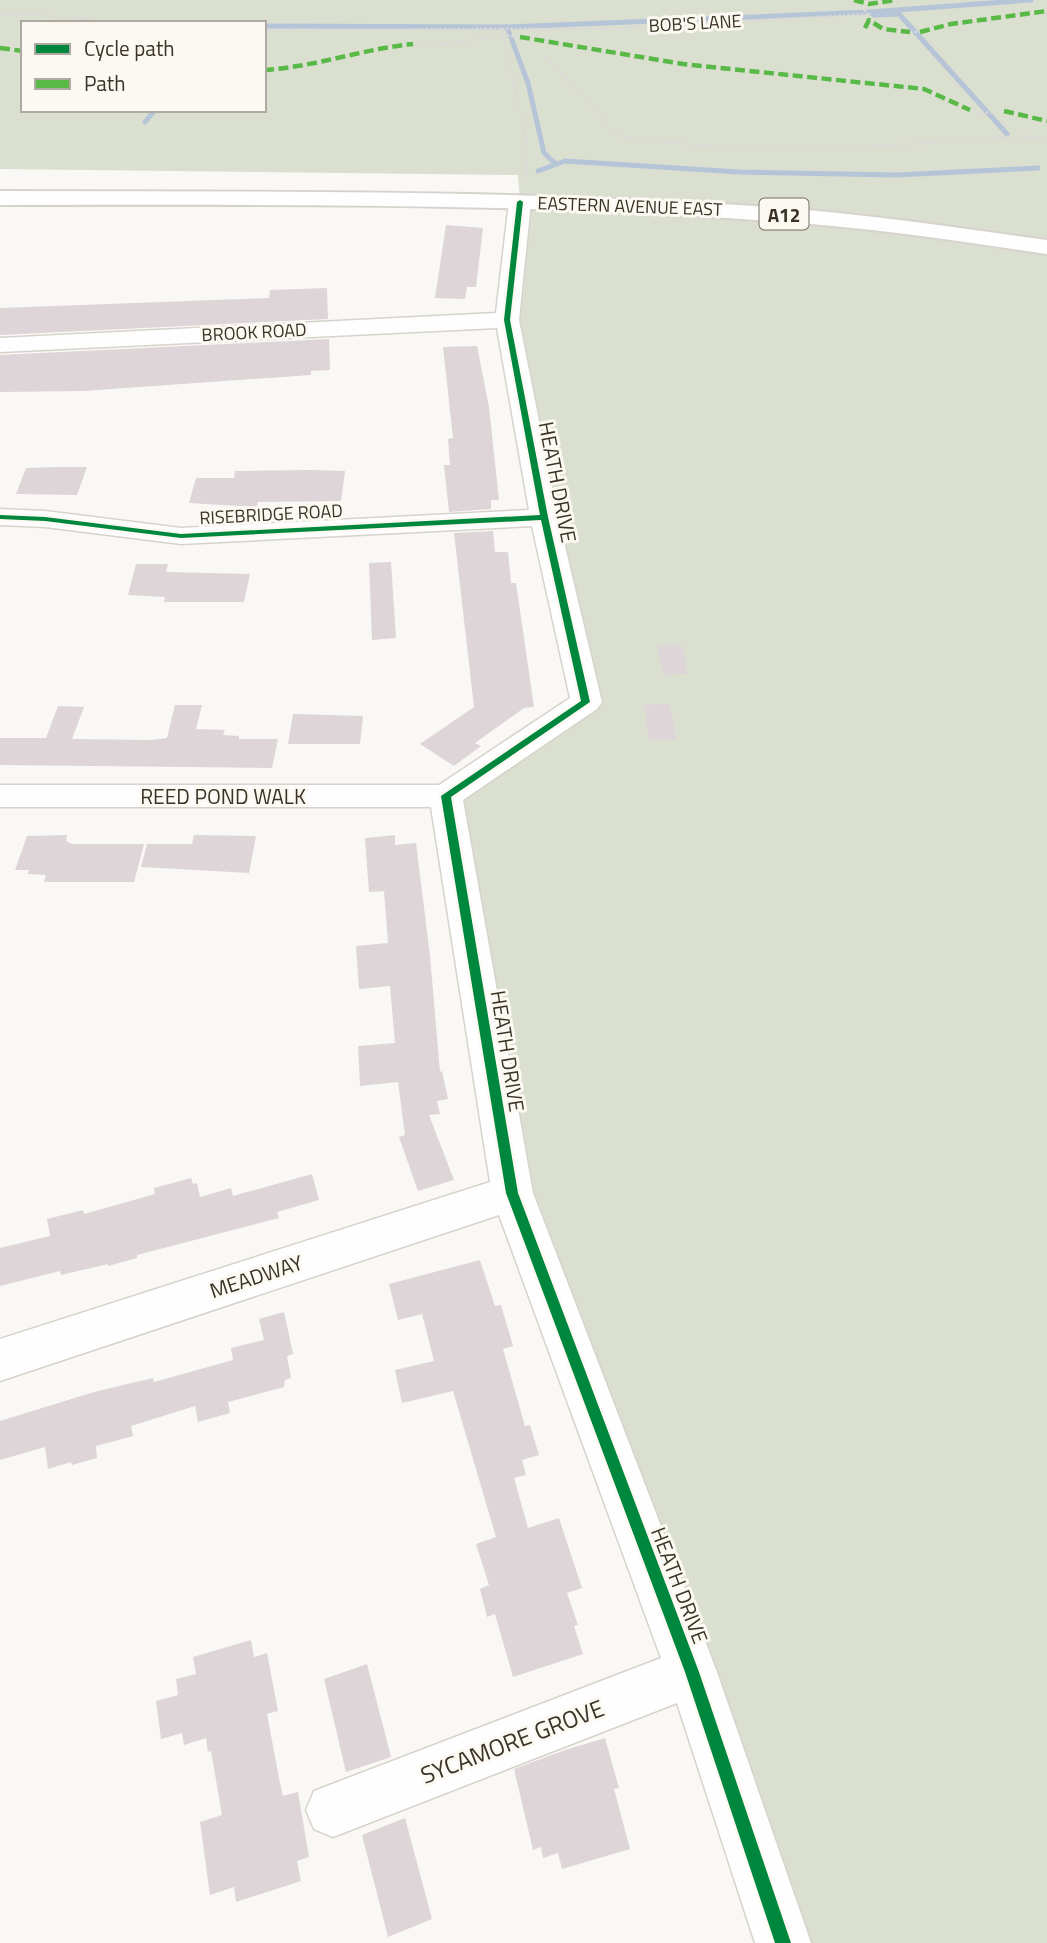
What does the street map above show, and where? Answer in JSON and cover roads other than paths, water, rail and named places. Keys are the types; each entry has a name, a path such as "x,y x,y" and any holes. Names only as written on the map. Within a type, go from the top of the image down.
{"highway":[{"name":"EASTERN AVENUE EAST","path":"0,181 781,198 912,210 1047,229"},
{"name":"EASTERN AVENUE EAST","path":"0,198 523,193 900,225 1047,247"}],"street":[{"name":"HEATH DRIVE","path":"523,193 507,320 544,517 586,702 446,796 512,1193 692,1672 783,1943"},
{"name":"BROOK ROAD","path":"0,345 507,320"},
{"name":"RISEBRIDGE ROAD","path":"0,517 181,536 544,517"},
{"name":"REED POND WALK","path":"0,796 446,796"},
{"name":"MEADWAY","path":"0,1360 512,1193"},
{"name":"SYCAMORE GROVE","path":"333,1811 692,1672"}],"waterway":[{"path":"870,12 1031,0"},
{"path":"507,27 870,12"},
{"path":"870,12 874,15 899,14 1007,134"},
{"path":"266,26 507,27"},
{"path":"507,27 528,83 544,153 556,164"},
{"path":"145,122 153,112"},
{"path":"538,171 565,161 739,172 897,175 1038,168"}]}
